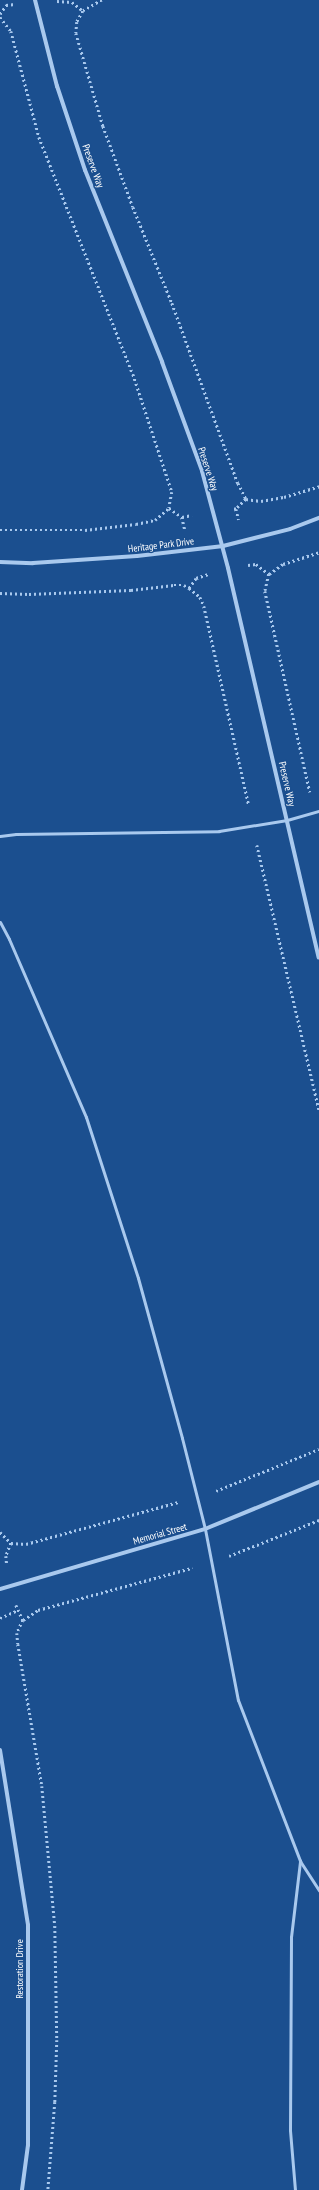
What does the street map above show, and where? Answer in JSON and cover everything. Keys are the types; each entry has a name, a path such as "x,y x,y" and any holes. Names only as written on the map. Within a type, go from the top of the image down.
{"street":[{"name":"Preserve Way","path":"35,0 57,86 85,170 162,362 202,471 223,546 319,958"},
{"name":"Heritage Park Drive","path":"0,562 33,563 137,556 223,546 290,529 319,518"},
{"name":"Memorial Street","path":"0,1589 205,1530 319,1482"},
{"name":"Restoration Drive","path":"0,1750 28,1925 28,2145 22,2190"}],"lane":[{"path":"0,836 16,834 219,831 287,820 319,810"},
{"path":"0,922 9,939 86,1117 138,1278 197,1497 212,1562 238,1700 300,1861 319,1890"},
{"path":"295,2190 290,2130 290,1937 300,1861"}],"path":[{"path":"53,1 72,2 83,11 102,0"},
{"path":"0,17 11,31 39,137 133,374 172,492 169,508"},
{"path":"246,499 262,500 284,497 319,486"},
{"path":"314,812 266,591 269,574 283,564 319,552"},
{"path":"0,593 29,594 131,590 174,585 184,585 189,588 196,578 228,568 256,564 269,574"},
{"path":"0,1532 11,1543 26,1544 230,1487 319,1449"},
{"path":"48,2190 55,2102 57,2048 55,1926 42,1786 17,1633 23,1620 38,1610 212,1562 319,1520"},
{"path":"11,1543 6,1556 10,1586 23,1620"},
{"path":"0,1618 18,1610"}]}
